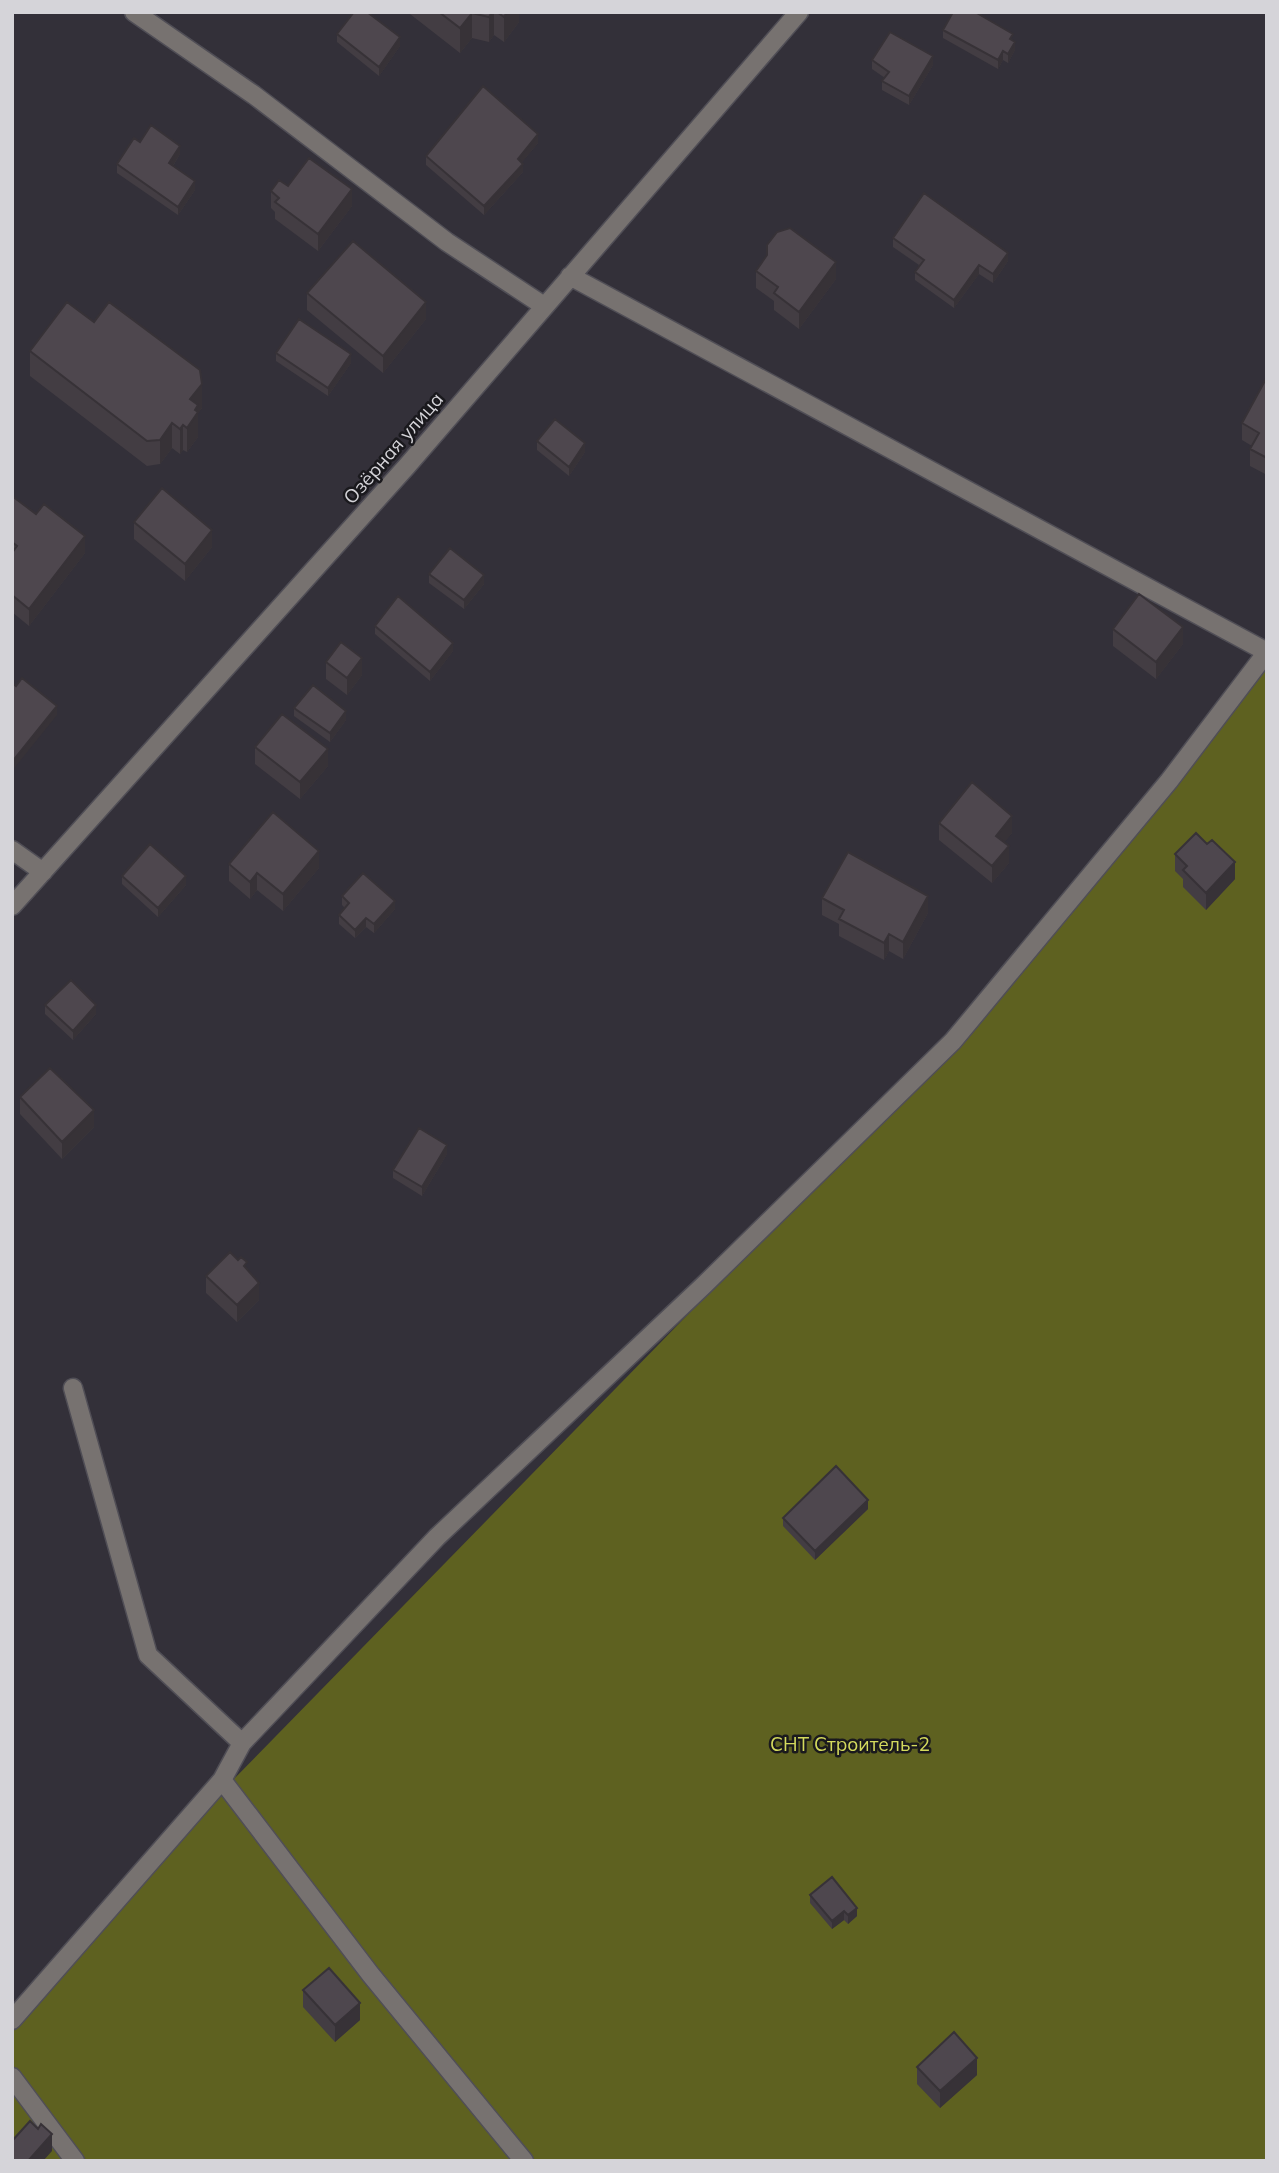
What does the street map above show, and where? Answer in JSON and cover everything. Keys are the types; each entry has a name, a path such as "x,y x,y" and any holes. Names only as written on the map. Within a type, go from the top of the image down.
{"street":[{"path":"134,12 254,95 447,242 544,306"},
{"name":"Озёрная улица","path":"12,906 407,466 799,12"},
{"path":"12,2020 222,1780 242,1743 436,1537 704,1286 953,1041 1168,781 1267,652 570,276"},
{"path":"12,850 43,872"},
{"path":"73,1388 148,1655 242,1743"},
{"path":"222,1780 371,1975 524,2161"},
{"path":"12,2077 75,2161"}],"green space":[{"name":"СНТ Строитель-2","path":"1267,661 1267,2161 12,2161 12,2017 230,1783 966,1030"}],"building":[{"path":"354,12 367,12 400,37 379,67 337,34"},
{"path":"439,12 492,12 489,17 472,13 460,28"},
{"path":"953,12 975,12 1013,34 1010,39 1015,42 1008,54 1003,51 998,60 943,30"},
{"path":"890,32 933,56 909,96 882,81 889,72 872,60"},
{"path":"483,86 538,134 518,159 523,164 484,206 426,156"},
{"path":"151,125 180,146 169,163 195,181 178,207 117,164 134,138 140,142"},
{"path":"309,158 352,189 318,234 275,202 279,198 271,191 279,180 288,186"},
{"path":"924,193 1008,253 993,274 979,265 954,300 915,272 924,260 893,238"},
{"path":"790,228 836,262 799,312 774,293 778,287 756,271 767,255 767,245 777,232"},
{"path":"353,241 426,302 383,356 307,293"},
{"path":"67,302 94,322 109,302 200,370 202,384 190,399 198,405 195,410 198,412 187,428 183,425 180,429 172,423 160,440 147,441 30,351"},
{"path":"299,319 351,354 328,388 276,353"},
{"path":"1267,377 1267,458 1250,449 1259,433 1242,423"},
{"path":"555,419 585,443 569,467 537,441"},
{"path":"162,488 212,530 185,564 134,522"},
{"path":"12,496 36,514 44,504 85,536 29,609 12,595 12,553 17,546 12,542"},
{"path":"450,548 484,575 464,600 429,574"},
{"path":"1139,594 1183,627 1156,662 1113,629"},
{"path":"398,596 453,643 430,672 375,626"},
{"path":"341,642 362,658 347,678 326,662"},
{"path":"22,678 57,706 12,762 12,683 16,686"},
{"path":"313,685 346,711 330,733 294,708"},
{"path":"282,714 328,749 300,782 255,747"},
{"path":"972,782 1012,816 996,836 1009,846 992,866 939,823"},
{"path":"273,812 319,851 283,894 257,873 250,882 229,864"},
{"path":"1196,833 1207,844 1212,840 1235,862 1206,893 1183,870 1187,866 1175,854"},
{"path":"150,844 186,876 158,908 122,876"},
{"path":"848,852 928,896 903,942 889,934 884,943 839,919 844,910 822,898"},
{"path":"363,873 395,901 374,924 366,918 355,930 339,915 349,903 342,896"},
{"path":"71,980 96,1005 73,1031 45,1005"},
{"path":"50,1068 94,1110 62,1142 20,1097"},
{"path":"419,1128 447,1145 422,1187 393,1170"},
{"path":"230,1252 238,1260 241,1257 247,1262 244,1266 259,1283 237,1305 206,1276"},
{"path":"836,1466 868,1500 815,1551 783,1518"},
{"path":"832,1877 857,1908 848,1915 844,1911 832,1921 810,1895"},
{"path":"329,1968 360,2003 335,2025 303,1990"},
{"path":"954,2032 977,2058 940,2091 917,2067"},
{"path":"30,2121 38,2129 41,2124 52,2134 28,2161 12,2161 12,2141"}]}
